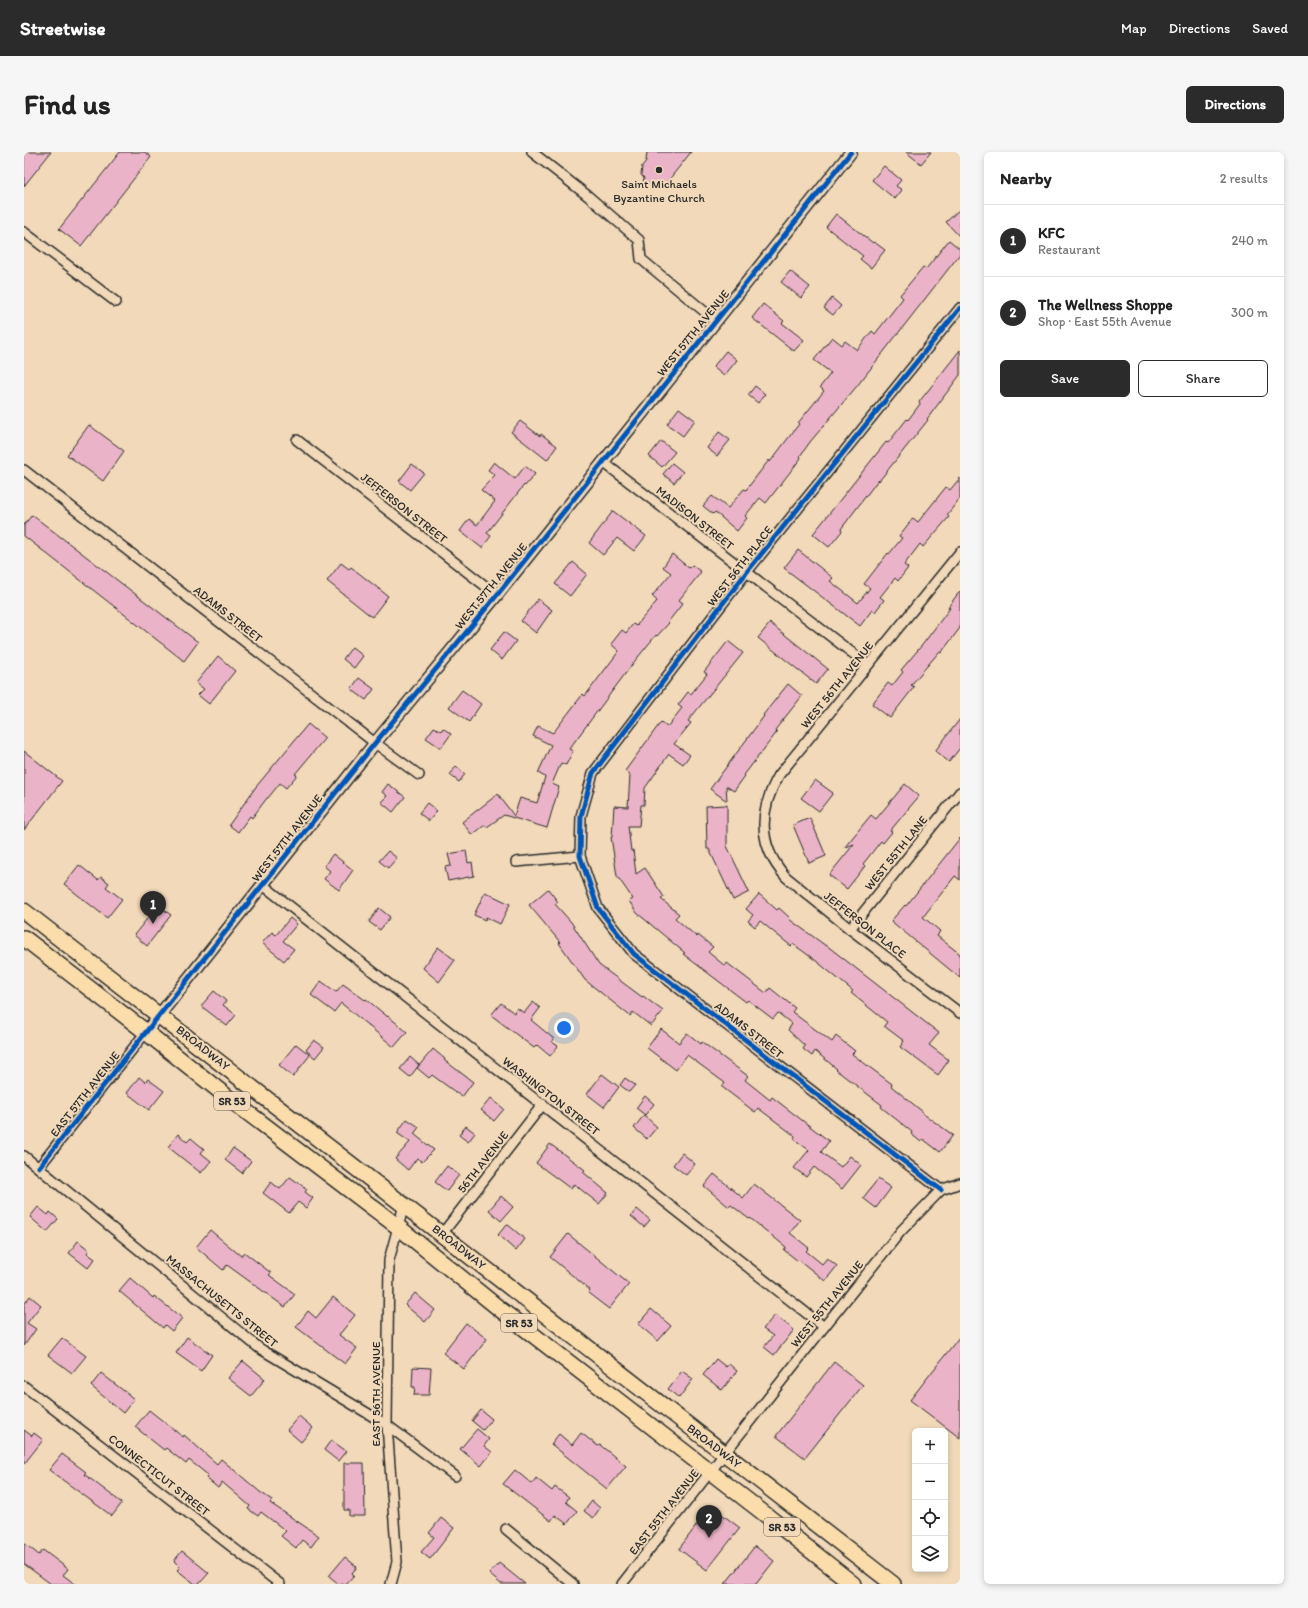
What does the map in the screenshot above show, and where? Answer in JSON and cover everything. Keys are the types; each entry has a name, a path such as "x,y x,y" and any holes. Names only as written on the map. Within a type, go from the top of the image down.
{"main road":[{"name":"BROADWAY","path":"24,911 893,1584"},
{"name":"BROADWAY","path":"24,938 231,1100 397,1226 502,1310 853,1584"}],"street":[{"path":"532,152 588,196 639,240 641,259 716,321"},
{"name":"WEST 57TH AVENUE","path":"146,1032 375,743 497,595 851,152"},
{"path":"24,232 116,302"},
{"name":"WEST 56TH PLACE","path":"580,856 581,816 593,773 746,573 960,308"},
{"name":"JEFFERSON STREET","path":"297,440 497,595"},
{"name":"MADISON STREET","path":"603,462 868,665"},
{"name":"ADAMS STREET","path":"24,470 375,743 419,775"},
{"name":"WEST 56TH AVENUE","path":"768,846 763,820 766,804 772,787 779,775 960,552"},
{"name":"WEST 55TH LANE","path":"850,929 960,792"},
{"name":"JEFFERSON PLACE","path":"768,846 772,858 786,877 850,929 960,1013"},
{"path":"516,862 580,856"},
{"name":"ADAMS STREET","path":"580,856 598,908 634,954 941,1190"},
{"name":"WASHINGTON STREET","path":"263,885 543,1104 824,1327"},
{"name":"EAST 57TH AVENUE","path":"39,1167 146,1032"},
{"name":"56TH AVENUE","path":"442,1234 543,1104"},
{"name":"MASSACHUSETTS STREET","path":"24,1156 259,1348 387,1426 455,1476"},
{"name":"WEST 55TH AVENUE","path":"724,1454 901,1231 941,1190 960,1183"},
{"name":"EAST 56TH AVENUE","path":"391,1584 397,1562 387,1426 389,1260 397,1226 404,1205"},
{"name":"CONNECTICUT STREET","path":"24,1386 280,1584"},
{"name":"EAST 55TH AVENUE","path":"622,1584 724,1454"},
{"path":"506,1529 572,1584"}],"building":[{"path":"24,152 51,152 24,186"},
{"path":"120,152 145,152 151,157 81,246 59,229"},
{"name":"Saint Michaels Byzantine Church","path":"647,152 691,152 664,186 643,183 644,178 641,175 642,166 646,161"},
{"path":"906,152 931,152 921,164"},
{"path":"884,166 901,180 896,186 902,190 895,199 872,180"},
{"path":"960,209 960,237 946,222"},
{"path":"836,214 873,243 874,242 885,250 871,268 860,259 863,256 826,227"},
{"path":"949,240 960,249 960,254 857,386 810,442 800,456 801,458 766,503 760,498 745,516 747,518 737,531 715,512 713,514 703,506 712,496 728,508 744,489 746,490 769,460 770,462 799,424 798,423 824,391 820,387 831,373 814,360 832,337 842,345 845,341 857,350 872,331 875,334 903,298 900,295 923,267 926,269"},
{"path":"790,271 810,287 801,298 781,282"},
{"path":"832,298 841,306 833,315 824,308"},
{"path":"763,304 784,321 782,323 804,340 794,351 752,318"},
{"path":"960,350 960,375 927,419 928,420 879,481 878,480 829,547 813,534 886,442 888,443 907,419 908,420 920,404 919,402"},
{"path":"726,351 737,360 724,376 713,367"},
{"path":"755,386 765,394 758,403 748,395"},
{"path":"679,408 695,420 683,436 667,424"},
{"path":"520,421 540,436 541,434 557,446 547,460 511,432"},
{"path":"89,425 124,451 103,481 67,455"},
{"path":"719,432 730,440 717,456 707,448"},
{"path":"661,441 675,452 662,467 649,456"},
{"path":"494,462 515,479 525,466 535,474 525,486 524,485 487,533 491,536 482,548 460,531 469,519 477,525 495,501 481,490 495,475 488,470"},
{"path":"672,463 683,472 674,483 663,474"},
{"path":"412,464 424,473 410,490 399,481"},
{"path":"960,478 960,498 947,515 949,517 923,547 920,544 904,565 908,568 898,581 895,578 880,597 884,600 875,612 872,610 860,626 784,568 798,550 833,578 830,581 858,603 870,588 864,584 888,553 889,554 902,538 899,536 913,518 918,522 946,487 950,490"},
{"path":"613,511 646,536 634,551 617,538 603,555 589,543"},
{"path":"32,515 198,642 184,661 24,536 24,525"},
{"path":"672,554 689,568 692,565 701,572 679,600 683,603 668,622 669,623 657,636 656,635 634,662 569,749 573,751 566,765 561,763 552,784 559,787 547,828 504,815 487,827 485,825 472,835 462,822 498,794 514,816 520,798 537,803 545,777 538,773 551,745 533,736 538,726 553,733 583,694 585,696 619,651 611,644 622,630 626,633 633,624 636,626 657,601 652,596 671,573 663,567"},
{"path":"573,562 587,574 570,596 555,584"},
{"path":"341,563 349,569 351,567 388,596 372,617 327,581"},
{"path":"960,591 960,628 941,653 939,652 911,685 914,687 890,718 872,704 888,683 892,686 903,672 901,670 950,608 948,607"},
{"path":"538,599 552,610 536,633 521,621"},
{"path":"770,623 828,669 816,684 758,638"},
{"path":"504,632 516,641 502,660 490,650"},
{"path":"728,641 743,653 688,721 691,723 674,744 690,755 683,764 669,754 645,788 644,805 641,805 639,826 628,826 636,874 645,868 664,897 661,899 679,914 675,918 697,937 698,935 713,947 708,952 725,966 727,963 766,993 770,988 795,1008 792,1012 832,1042 836,1036 855,1051 852,1054 892,1084 891,1086 923,1112 922,1113 953,1135 940,1152 923,1139 921,1142 911,1134 912,1132 881,1107 882,1105 836,1070 837,1069 815,1051 812,1056 803,1049 805,1046 788,1030 792,1024 778,1013 773,1019 748,1000 746,1002 683,954 685,953 637,913 629,901 633,899 617,876 611,837 614,806 628,807 630,775 625,771 661,722 667,727 682,708 678,705 688,692 691,694 707,674 704,672"},
{"path":"352,647 363,656 354,668 343,659"},
{"path":"218,656 235,671 209,704 198,695 204,689 196,683"},
{"path":"359,678 374,689 366,700 351,689"},
{"path":"788,684 802,696 775,730 777,732 744,775 745,776 734,791 726,786 727,801 710,789 764,716 763,715"},
{"path":"462,690 481,704 469,722 449,707"},
{"path":"960,719 960,748 949,762 935,751"},
{"path":"308,724 325,738 295,774 297,775 286,788 280,783 252,818 250,816 238,832 229,825 255,788"},
{"path":"434,727 441,731 443,728 451,734 441,748 426,738"},
{"path":"24,751 62,781 24,830"},
{"path":"456,766 465,774 459,782 450,775"},
{"path":"815,780 833,793 819,811 801,798"},
{"path":"388,784 405,797 393,812 381,802 387,796 382,792"},
{"path":"905,784 919,796 890,831 892,832 883,843 881,841 863,864 865,866 847,889 829,875 854,844 844,848 871,815 876,819"},
{"path":"427,803 437,811 429,821 419,813"},
{"path":"727,805 727,846 749,892 733,900 709,849 707,849 706,806"},
{"path":"810,818 826,856 809,863 793,825"},
{"path":"960,838 960,880 955,876 923,917 940,931 937,936 960,954 960,978 891,921 905,905 906,906"},
{"path":"388,851 397,858 388,868 379,861"},
{"path":"466,851 468,863 472,862 474,876 448,881 445,867 451,866 448,854"},
{"path":"333,854 353,870 339,890 324,879 330,871 324,866"},
{"path":"79,865 98,880 101,877 109,883 106,887 122,899 107,918 64,884"},
{"path":"548,889 558,902 555,904 571,922 599,965 663,1011 651,1026 633,1012 630,1016 585,980 559,943 560,942 529,905"},
{"path":"485,892 510,904 500,924 486,917 485,920 474,915"},
{"path":"759,894 777,910 779,908 790,918 789,919 826,945 939,1033 929,1045 949,1060 938,1075 900,1047 904,1041 884,1026 887,1022 851,993 853,991 815,960 793,944 791,946 760,921 755,927 748,921 753,915 746,909"},
{"path":"158,905 171,915 147,946 134,935"},
{"path":"379,908 390,917 380,930 369,922"},
{"path":"290,918 297,924 283,941 294,949 284,961 262,943 272,932 276,935"},
{"path":"438,947 455,960 439,982 423,968"},
{"path":"321,981 336,992 343,984 365,1000 366,999 407,1032 394,1047 341,1003 334,1012 311,995"},
{"path":"214,991 226,1001 223,1005 236,1015 227,1026 201,1006"},
{"path":"533,1002 540,1008 531,1020 554,1039 552,1042 558,1046 550,1056 537,1045 534,1048 491,1015 501,1003 514,1013 517,1008 524,1013"},
{"path":"661,1029 679,1043 687,1033 701,1044 702,1042 748,1076 745,1080 770,1100 772,1097 829,1141 821,1152 841,1167 850,1156 861,1165 842,1189 814,1167 806,1177 794,1168 809,1150 794,1139 795,1136 758,1108 755,1112 722,1087 725,1083 687,1055 676,1070 647,1048"},
{"path":"314,1040 324,1047 315,1058 306,1050"},
{"path":"296,1044 310,1055 293,1077 279,1065"},
{"path":"433,1049 445,1059 444,1060 473,1082 462,1097 432,1075 429,1078 417,1068"},
{"path":"410,1057 419,1065 410,1077 400,1069"},
{"path":"602,1074 619,1087 604,1107 587,1094"},
{"path":"139,1077 145,1082 148,1079 164,1091 149,1110 127,1093"},
{"path":"625,1078 635,1085 629,1092 620,1085"},
{"path":"645,1096 654,1104 645,1115 636,1108"},
{"path":"491,1098 504,1109 494,1121 481,1110"},
{"path":"644,1115 657,1127 647,1139 634,1128"},
{"path":"407,1119 419,1127 414,1134 434,1150 422,1162 417,1158 408,1170 395,1159 410,1142 397,1133"},
{"path":"466,1126 475,1133 468,1142 459,1135"},
{"path":"178,1134 187,1142 191,1138 204,1149 201,1153 211,1161 201,1173 168,1147"},
{"path":"550,1144 585,1170 583,1172 608,1193 599,1204 574,1184 571,1189 536,1163"},
{"path":"233,1148 251,1161 242,1173 225,1160"},
{"path":"682,1153 695,1164 686,1175 673,1165"},
{"path":"447,1166 459,1175 447,1191 435,1182"},
{"path":"714,1174 743,1198 754,1184 800,1220 790,1233 809,1248 806,1251 822,1264 827,1258 837,1266 825,1281 784,1250 786,1247 750,1218 749,1219 731,1205 729,1207 704,1186"},
{"path":"290,1177 307,1189 305,1192 313,1198 306,1208 298,1202 289,1213 263,1193 271,1182 280,1189"},
{"path":"878,1179 891,1188 876,1208 863,1198"},
{"path":"501,1196 513,1207 501,1221 489,1210"},
{"path":"38,1207 48,1215 50,1212 58,1219 47,1232 30,1217"},
{"path":"637,1209 650,1220 644,1227 631,1216"},
{"path":"507,1224 525,1239 516,1251 498,1235"},
{"path":"210,1230 241,1256 244,1252 271,1273 269,1275 295,1294 285,1307 227,1265 223,1270 196,1247"},
{"path":"568,1234 629,1284 609,1309 588,1293 590,1290 550,1257"},
{"path":"78,1241 89,1250 87,1253 95,1259 88,1268 69,1253"},
{"path":"130,1278 153,1298 154,1296 182,1318 172,1331 165,1325 163,1328 119,1291"},
{"path":"415,1293 435,1310 425,1322 405,1305"},
{"path":"30,1296 41,1305 27,1323 36,1329 24,1346 24,1305"},
{"path":"333,1297 355,1315 339,1335 357,1348 345,1364 296,1327 308,1311 316,1318"},
{"path":"651,1309 671,1326 658,1341 638,1324"},
{"path":"775,1315 794,1330 774,1355 764,1347 773,1336 763,1329"},
{"path":"466,1323 487,1339 464,1369 443,1353"},
{"path":"960,1336 960,1438 910,1400"},
{"path":"187,1337 212,1355 201,1371 176,1353"},
{"path":"62,1338 86,1356 72,1373 48,1355"},
{"path":"716,1359 726,1367 729,1364 737,1371 722,1390 703,1375"},
{"path":"243,1361 265,1379 251,1396 228,1378"},
{"path":"834,1362 863,1385 805,1458 776,1436"},
{"path":"413,1367 431,1368 429,1395 414,1395 415,1387 412,1387"},
{"path":"682,1371 693,1379 679,1398 668,1389"},
{"path":"101,1373 134,1399 123,1413 91,1386"},
{"path":"149,1410 183,1437 184,1435 217,1464 221,1459 260,1492 272,1500 270,1503 319,1536 311,1547 302,1540 296,1548 281,1536 286,1531 261,1512 258,1516 248,1509 250,1506 222,1482 218,1488 206,1478 208,1475 189,1460 186,1464 166,1448 164,1450 135,1427"},
{"path":"481,1410 492,1419 483,1430 472,1421"},
{"path":"299,1416 313,1428 301,1442 287,1430"},
{"path":"477,1429 489,1439 484,1446 492,1452 481,1466 460,1449"},
{"path":"24,1430 32,1436 34,1433 43,1440 24,1464"},
{"path":"581,1433 598,1446 600,1445 626,1466 607,1489 551,1444 559,1434 572,1445"},
{"path":"331,1440 346,1451 338,1461 324,1450"},
{"path":"62,1454 86,1472 84,1474 122,1503 112,1516 49,1470"},
{"path":"344,1463 364,1463 365,1516 349,1516 349,1510 344,1510"},
{"path":"515,1470 532,1484 536,1478 552,1491 555,1487 569,1497 566,1502 577,1511 567,1524 555,1515 551,1521 503,1484"},
{"path":"592,1501 600,1508 593,1518 584,1511"},
{"path":"711,1506 740,1528 707,1570 679,1549"},
{"path":"441,1518 454,1528 430,1559 421,1552 434,1537 429,1533"},
{"path":"24,1543 39,1555 43,1550 68,1569 63,1575 75,1584 51,1584 24,1564"},
{"path":"755,1546 774,1561 756,1584 725,1584"},
{"path":"182,1551 209,1573 199,1584 195,1584 177,1570 180,1567 174,1561"},
{"path":"345,1557 357,1567 352,1573 354,1575 346,1584 339,1584 329,1576"},
{"path":"499,1563 525,1584 501,1584 489,1574"}],"cycle path":[{"path":"39,1167 375,743 497,595 851,152"},
{"path":"941,1190 634,954 598,908 580,856 581,816 593,773 746,573 960,308"}],"place":[{"name":"Saint Michaels Byzantine Church","path":"659,170"},
{"name":"KFC","path":"153,924"},
{"name":"The Wellness Shoppe","path":"709,1538"}]}
